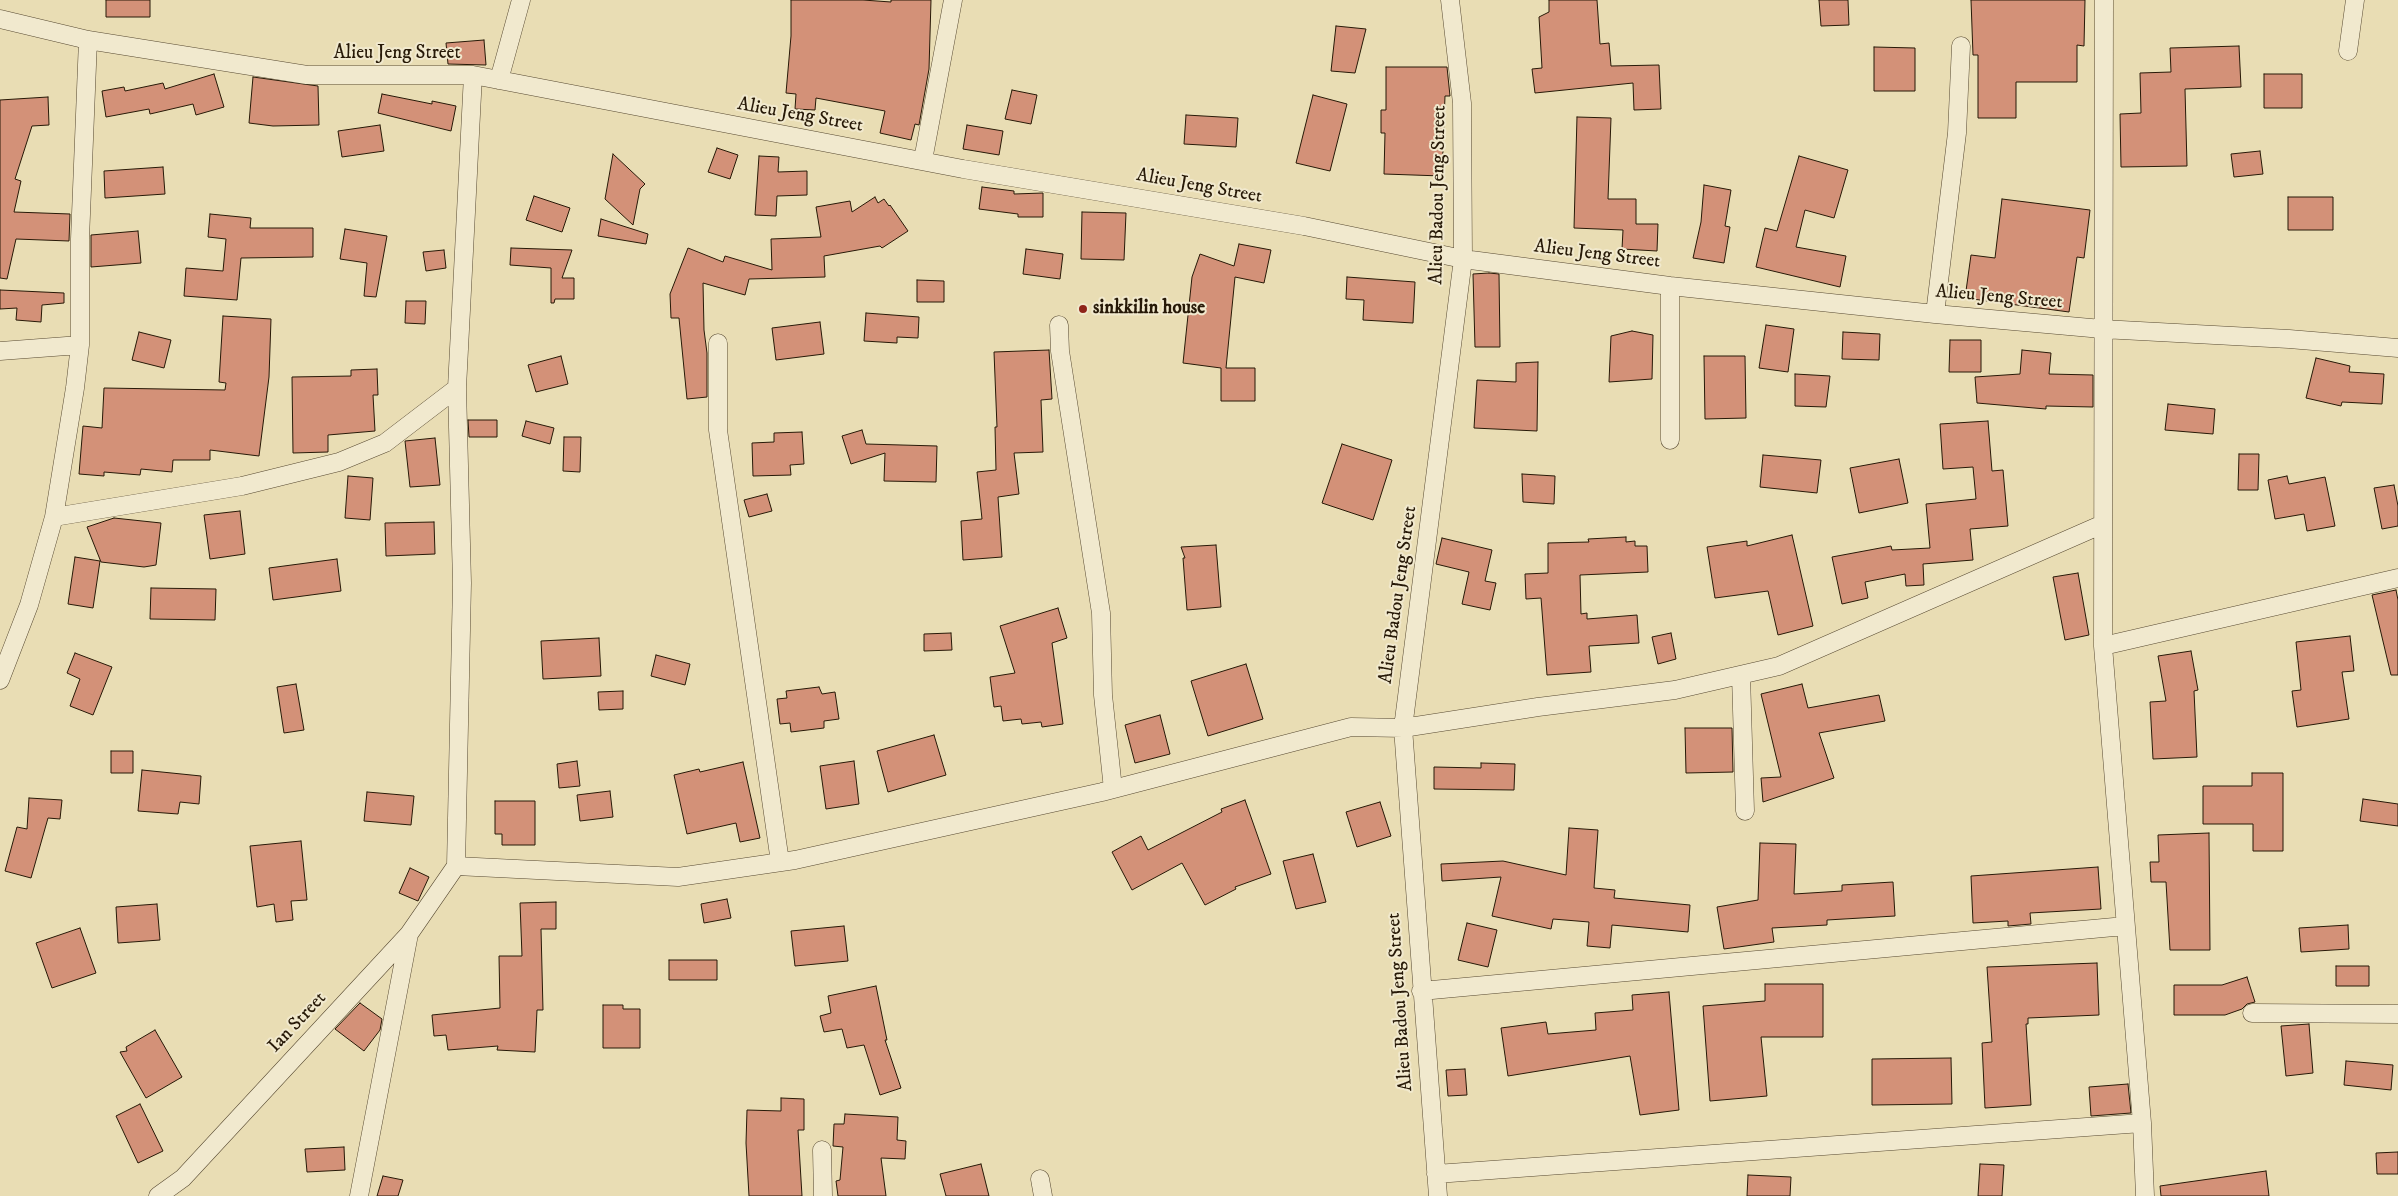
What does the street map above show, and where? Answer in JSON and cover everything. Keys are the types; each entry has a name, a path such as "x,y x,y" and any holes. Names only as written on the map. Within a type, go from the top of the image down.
{"street":[{"path":"499,80 521,0"},
{"path":"923,160 953,0"},
{"name":"Alieu Badou Jeng Street","path":"1438,1196 1421,991 1403,728 1463,259 1462,103 1450,0"},
{"path":"2104,0 2103,646 2142,1123 2145,1196"},
{"path":"2348,51 2355,0"},
{"name":"Alieu Jeng Street","path":"0,19 88,40 307,75 473,75 964,169 1304,226 1463,259 1670,286 1935,314 2102,329 2289,339 2398,348"},
{"path":"0,680 29,605 54,517 75,388 80,345 80,239 88,40"},
{"path":"1935,314 1958,133 1961,46"},
{"path":"473,75 457,388 462,583 456,866 678,877 780,862 1113,789 1351,727 1403,728 1538,707 1675,690 1779,666 2103,524"},
{"path":"1670,286 1670,440"},
{"path":"1059,325 1060,351 1101,613 1103,695 1113,789"},
{"path":"718,343 718,430 780,862"},
{"path":"0,351 80,345"},
{"path":"54,517 242,486 339,462 385,443 457,388"},
{"path":"2103,646 2398,578"},
{"path":"1741,675 1745,811"},
{"name":"Ian Street","path":"158,1196 183,1178 409,934 456,866"},
{"path":"1421,991 2125,926"},
{"path":"359,1196 409,934"},
{"path":"2252,1013 2398,1014"},
{"path":"1436,1174 2142,1123"},
{"path":"822,1150 823,1196"}],"building":[{"path":"106,0 150,0 150,17 106,17"},
{"path":"791,0 891,2 891,0 931,0 929,69 919,125 915,124 911,140 880,133 885,111 816,98 815,110 795,109 796,94 786,93 791,36"},
{"path":"1549,0 1597,0 1600,44 1609,43 1611,66 1659,65 1661,109 1634,110 1633,83 1535,93 1532,69 1542,68 1539,17 1549,12"},
{"path":"1819,0 1848,0 1849,25 1821,26"},
{"path":"1971,0 2085,0 2084,46 2077,45 2077,82 2016,82 2016,118 1978,118 1978,55 1973,55"},
{"path":"1336,26 1366,29 1355,73 1331,71"},
{"path":"484,40 486,65 448,64 446,43"},
{"path":"2239,46 2241,87 2185,89 2187,166 2121,167 2120,114 2141,113 2140,73 2171,72 2170,48"},
{"path":"1874,47 1915,48 1915,91 1874,91"},
{"path":"1386,67 1447,67 1450,96 1445,96 1442,176 1384,174 1385,133 1381,133 1381,110 1386,110"},
{"path":"214,74 224,107 196,115 193,104 150,114 149,109 106,117 102,91 124,87 125,91 163,83 165,89"},
{"path":"2264,74 2302,74 2302,108 2264,108"},
{"path":"253,77 318,86 319,125 273,126 249,123"},
{"path":"1012,90 1037,95 1031,124 1005,119"},
{"path":"382,94 432,104 432,101 456,106 451,131 378,113"},
{"path":"1313,95 1347,104 1330,171 1296,163"},
{"path":"48,97 49,125 32,126 15,179 21,181 14,212 70,214 69,241 16,239 7,279 0,278 0,100"},
{"path":"1186,115 1238,118 1236,147 1184,144"},
{"path":"1577,117 1611,118 1608,199 1636,199 1636,224 1658,224 1657,251 1622,249 1623,230 1574,228"},
{"path":"380,125 384,151 342,157 338,131"},
{"path":"967,125 1003,131 999,155 963,149"},
{"path":"717,148 738,155 730,179 708,172"},
{"path":"2260,151 2263,174 2234,177 2231,154"},
{"path":"613,154 645,184 640,189 633,225 605,199"},
{"path":"759,156 779,157 778,172 807,171 807,195 777,196 776,216 755,215"},
{"path":"1799,156 1848,170 1834,218 1805,210 1796,247 1846,256 1840,287 1756,267 1765,228 1777,231"},
{"path":"163,167 165,194 105,198 104,171"},
{"path":"1704,185 1731,190 1725,226 1730,227 1724,263 1693,258 1701,222"},
{"path":"982,187 1014,191 1014,194 1043,193 1043,217 1018,217 1018,214 979,209"},
{"path":"534,196 570,208 562,232 526,220"},
{"path":"875,197 878,203 884,199 890,205 908,231 882,248 880,246 824,256 825,277 749,279 745,295 703,283 704,330 707,353 707,397 687,399 679,318 671,318 670,294 688,248 723,262 725,256 772,270 771,239 821,237 816,207 850,201 852,212"},
{"path":"2288,197 2333,197 2333,230 2288,230"},
{"path":"2002,199 2090,210 2084,258 2077,257 2069,312 1965,298 1971,255 1995,258"},
{"path":"1082,212 1126,213 1124,260 1081,259"},
{"path":"210,214 251,218 250,228 313,228 313,257 241,258 237,300 184,296 186,268 223,271 226,239 208,237"},
{"path":"601,219 648,234 646,244 598,236"},
{"path":"345,229 387,236 376,297 364,296 367,263 340,259"},
{"path":"138,231 141,263 91,267 91,235"},
{"path":"1239,244 1271,250 1264,283 1235,277 1226,368 1255,368 1255,401 1221,401 1221,368 1183,363 1192,277 1200,254 1234,266"},
{"path":"511,248 572,250 562,278 574,278 574,299 555,299 554,303 551,303 551,268 510,265"},
{"path":"1026,249 1063,254 1060,279 1023,274"},
{"path":"444,250 446,268 426,271 423,252"},
{"path":"1473,274 1499,274 1500,347 1475,347"},
{"path":"1347,277 1415,282 1413,323 1363,320 1364,300 1346,299"},
{"path":"917,280 944,281 944,302 917,302"},
{"path":"0,290 64,293 64,303 42,305 41,322 16,320 17,308 0,309"},
{"path":"406,301 426,301 425,324 405,323"},
{"path":"866,313 919,317 918,338 897,337 897,343 864,341"},
{"path":"223,316 271,319 269,377 259,456 210,450 210,460 173,460 172,472 141,469 140,475 104,472 104,476 79,474 83,426 102,428 104,388 225,390 226,383 219,382"},
{"path":"820,322 824,354 776,360 772,328"},
{"path":"1766,325 1794,329 1788,372 1759,368"},
{"path":"1632,331 1653,335 1652,379 1609,382 1611,336"},
{"path":"139,332 171,340 164,368 132,360"},
{"path":"1843,332 1880,334 1879,360 1842,359"},
{"path":"1950,340 1981,340 1981,372 1949,372"},
{"path":"1049,350 1052,399 1041,400 1043,452 1014,453 1019,494 998,497 1002,557 963,560 961,521 982,519 977,472 996,470 995,427 997,427 994,352"},
{"path":"2022,350 2051,353 2049,374 2093,375 2093,407 2046,406 2046,409 1977,403 1975,377 2020,374"},
{"path":"561,356 568,384 536,392 528,365"},
{"path":"1704,356 1745,356 1746,418 1705,419"},
{"path":"2316,358 2350,366 2349,372 2384,374 2382,404 2342,402 2341,406 2306,398"},
{"path":"1538,362 1537,431 1474,428 1477,380 1516,382 1516,363"},
{"path":"377,369 378,395 373,395 375,431 328,435 328,452 293,453 292,377 351,376 351,370"},
{"path":"1795,374 1830,376 1826,407 1795,406"},
{"path":"2168,404 2215,409 2213,434 2165,430"},
{"path":"468,420 497,420 497,437 469,437"},
{"path":"526,421 554,428 550,444 522,436"},
{"path":"1988,421 1992,471 2003,470 2008,526 1970,529 1973,560 1923,564 1924,585 1906,586 1905,574 1865,582 1868,598 1842,604 1832,557 1891,546 1892,550 1930,548 1926,504 1976,499 1973,467 1943,469 1940,424"},
{"path":"862,430 866,444 937,446 936,482 884,481 885,453 851,464 842,436"},
{"path":"802,432 804,464 790,465 791,475 753,476 752,443 774,442 774,433"},
{"path":"564,437 581,437 580,472 563,471"},
{"path":"435,438 440,485 410,487 405,441"},
{"path":"1342,444 1392,460 1373,520 1322,503"},
{"path":"2239,454 2259,454 2258,490 2238,490"},
{"path":"1763,455 1821,460 1817,493 1760,487"},
{"path":"1899,459 1908,503 1859,513 1850,468"},
{"path":"1522,474 1555,476 1554,504 1523,502"},
{"path":"348,476 373,478 370,520 345,518"},
{"path":"2287,476 2289,484 2325,477 2335,526 2307,531 2304,514 2275,519 2268,480"},
{"path":"2394,485 2398,506 2398,526 2382,529 2374,488"},
{"path":"767,494 772,511 749,517 744,500"},
{"path":"240,511 245,554 210,559 204,515"},
{"path":"114,518 161,523 156,565 144,567 101,562 87,527"},
{"path":"434,522 435,554 386,556 385,523"},
{"path":"1792,535 1813,626 1778,635 1768,591 1715,598 1707,547 1747,541 1747,546"},
{"path":"1626,537 1626,542 1635,541 1635,546 1647,546 1648,572 1580,575 1581,614 1587,613 1587,619 1637,615 1639,643 1589,646 1591,672 1547,675 1541,598 1526,599 1525,574 1548,573 1548,543 1589,542 1588,539"},
{"path":"1442,538 1492,550 1485,581 1496,583 1490,610 1462,604 1469,572 1436,564"},
{"path":"1216,545 1221,607 1187,610 1183,558 1185,558 1181,547"},
{"path":"75,557 100,561 93,608 68,604"},
{"path":"337,559 341,591 273,600 269,568"},
{"path":"2078,573 2089,635 2065,640 2053,577"},
{"path":"151,588 216,589 215,620 150,619"},
{"path":"2396,590 2398,600 2398,675 2391,675 2372,595"},
{"path":"1058,608 1067,638 1052,643 1063,724 1042,727 1041,722 1022,724 1021,719 1003,721 1001,706 994,707 990,677 1015,673 1000,626"},
{"path":"951,633 952,650 924,651 924,634"},
{"path":"1671,633 1676,659 1658,664 1652,637"},
{"path":"2350,636 2354,671 2342,672 2349,719 2297,727 2292,691 2301,690 2296,642"},
{"path":"599,638 601,676 543,679 541,641"},
{"path":"2191,651 2198,690 2194,691 2197,757 2153,759 2150,702 2166,701 2158,656"},
{"path":"75,653 112,667 93,715 70,706 80,679 67,673"},
{"path":"656,655 690,664 685,685 651,676"},
{"path":"1246,664 1263,719 1208,736 1191,681"},
{"path":"296,684 304,730 284,733 277,687"},
{"path":"1802,684 1808,708 1879,695 1885,721 1819,733 1834,778 1763,802 1761,778 1781,777 1761,694"},
{"path":"819,687 822,694 835,692 839,719 824,721 824,728 791,732 790,723 780,724 777,699 787,698 786,691"},
{"path":"623,691 623,709 599,710 598,692"},
{"path":"1160,715 1170,754 1135,763 1125,725"},
{"path":"1685,728 1732,728 1733,772 1686,773"},
{"path":"934,735 946,775 888,792 877,751"},
{"path":"111,751 133,751 133,773 111,773"},
{"path":"577,761 580,786 559,788 557,764"},
{"path":"854,761 859,804 826,809 820,766"},
{"path":"743,762 760,838 740,842 736,823 687,834 674,775 699,769 700,772"},
{"path":"1481,763 1515,764 1514,790 1434,789 1434,767 1481,768"},
{"path":"142,770 201,776 199,804 180,802 178,814 138,811"},
{"path":"2252,773 2283,773 2283,851 2253,851 2253,824 2203,824 2203,786 2252,786"},
{"path":"610,791 613,817 580,821 577,795"},
{"path":"367,792 414,796 411,825 364,821"},
{"path":"29,798 62,800 60,819 48,818 31,878 5,871 17,827 27,829"},
{"path":"2363,799 2398,804 2398,826 2360,821"},
{"path":"1245,800 1271,874 1235,887 1236,889 1205,905 1182,863 1132,890 1112,852 1141,836 1148,850 1222,812 1221,809"},
{"path":"495,801 535,801 535,845 502,845 502,834 495,834"},
{"path":"1380,802 1391,836 1357,847 1346,812"},
{"path":"1569,828 1598,830 1594,888 1615,890 1614,898 1690,905 1688,932 1612,925 1610,948 1587,946 1589,922 1553,919 1551,929 1492,916 1501,877 1442,881 1441,864 1503,861 1566,875"},
{"path":"2209,833 2210,950 2170,950 2166,882 2151,882 2150,862 2159,862 2158,835"},
{"path":"301,841 307,900 291,901 293,920 276,922 274,904 257,907 250,846"},
{"path":"1760,843 1796,844 1794,894 1842,891 1842,885 1893,882 1895,916 1827,920 1827,925 1772,928 1774,942 1724,949 1717,907 1758,900"},
{"path":"1313,854 1326,902 1296,909 1283,861"},
{"path":"2098,867 2101,909 2030,913 2031,924 2008,926 2008,921 1973,923 1971,876"},
{"path":"410,868 429,877 418,901 399,893"},
{"path":"727,899 731,918 704,923 701,904"},
{"path":"556,902 556,929 541,929 543,1010 537,1010 535,1052 497,1050 498,1046 448,1050 446,1035 434,1036 432,1015 500,1008 499,956 522,956 520,903"},
{"path":"157,904 160,940 118,943 116,907"},
{"path":"1467,923 1497,930 1488,967 1458,960"},
{"path":"2348,925 2349,949 2301,952 2299,928"},
{"path":"844,926 848,961 795,966 791,931"},
{"path":"80,928 96,973 52,988 36,943"},
{"path":"669,960 717,960 717,980 669,980"},
{"path":"2097,963 2099,1015 2028,1018 2028,1024 2026,1024 2031,1105 1985,1108 1982,1043 1992,1042 1987,967"},
{"path":"2336,966 2369,966 2369,986 2336,986"},
{"path":"2247,977 2255,1002 2247,1004 2242,1009 2225,1015 2174,1015 2174,985 2222,985"},
{"path":"1765,984 1823,984 1823,1037 1761,1037 1767,1096 1710,1101 1703,1006 1765,1001"},
{"path":"876,986 887,1040 885,1040 901,1088 880,1095 864,1045 847,1048 842,1029 824,1032 820,1016 831,1013 828,996"},
{"path":"1669,992 1679,1110 1640,1115 1630,1056 1508,1076 1501,1028 1546,1022 1548,1034 1596,1030 1595,1013 1633,1010 1632,995"},
{"path":"360,1003 382,1019 380,1030 364,1051 335,1029"},
{"path":"603,1005 623,1005 623,1009 640,1009 640,1048 603,1048"},
{"path":"2309,1024 2313,1073 2286,1076 2281,1026"},
{"path":"155,1030 182,1077 146,1098 120,1052 127,1051 126,1047"},
{"path":"1951,1058 1952,1104 1872,1105 1872,1059"},
{"path":"2346,1061 2393,1065 2391,1090 2344,1085"},
{"path":"1465,1069 1467,1095 1448,1096 1446,1070"},
{"path":"2128,1084 2131,1113 2091,1116 2089,1087"},
{"path":"781,1098 804,1099 804,1130 798,1130 802,1196 749,1196 746,1143 747,1110 781,1111"},
{"path":"140,1104 163,1151 138,1163 116,1116"},
{"path":"845,1114 898,1117 897,1140 906,1141 905,1159 881,1158 886,1196 838,1196 836,1181 840,1180 843,1147 833,1146 834,1124 844,1124"},
{"path":"344,1147 345,1170 307,1172 305,1149"},
{"path":"2398,1152 2398,1174 2377,1174 2376,1153"},
{"path":"981,1164 989,1196 946,1196 940,1174"},
{"path":"1980,1164 2004,1165 2002,1196 1978,1196"},
{"path":"2266,1171 2269,1196 2161,1196 2160,1186"},
{"path":"1748,1175 1791,1177 1790,1196 1747,1196"},
{"path":"383,1176 403,1180 398,1196 377,1196"}],"place":[{"name":"sinkkilin house","path":"1083,309"}]}
